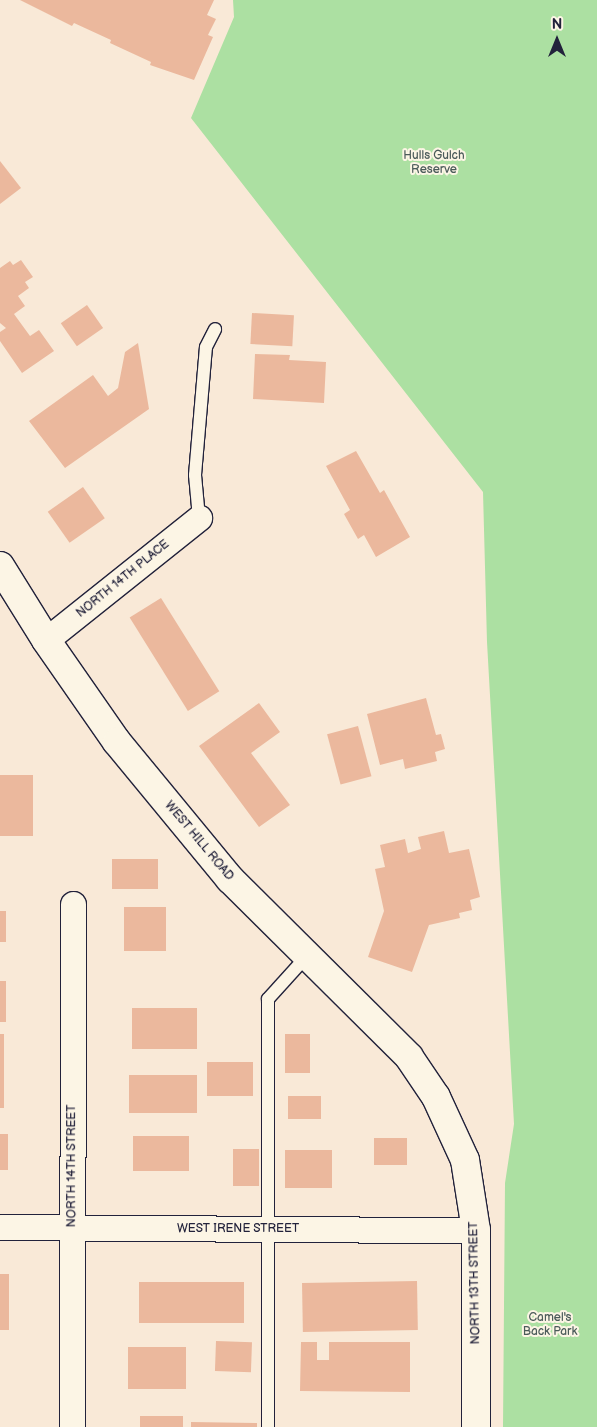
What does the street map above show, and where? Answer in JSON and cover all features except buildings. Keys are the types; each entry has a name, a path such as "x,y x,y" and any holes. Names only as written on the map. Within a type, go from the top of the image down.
{"street":[{"name":"NORTH 14TH PLACE","path":"46,640 199,518"},
{"name":"WEST HILL ROAD","path":"0,566 46,640 117,742 230,879 409,1057 430,1088"},
{"name":"NORTH 14TH STREET","path":"72,1427 73,904"},
{"name":"NORTH 13TH STREET","path":"430,1088 465,1160 476,1230 476,1427"},
{"name":"WEST IRENE STREET","path":"0,1227 476,1230"}],"lane":[{"path":"199,518 195,475 206,347 216,329"},
{"path":"268,1427 268,999 307,956"}],"green space":[{"name":"Hulls Gulch Reserve","path":"233,0 597,0 597,1427 503,1427 505,1183 514,1124 487,642 483,492 191,118 234,17"}],"park label":[{"name":"Camel's Back Park","path":"550,1325"}]}
